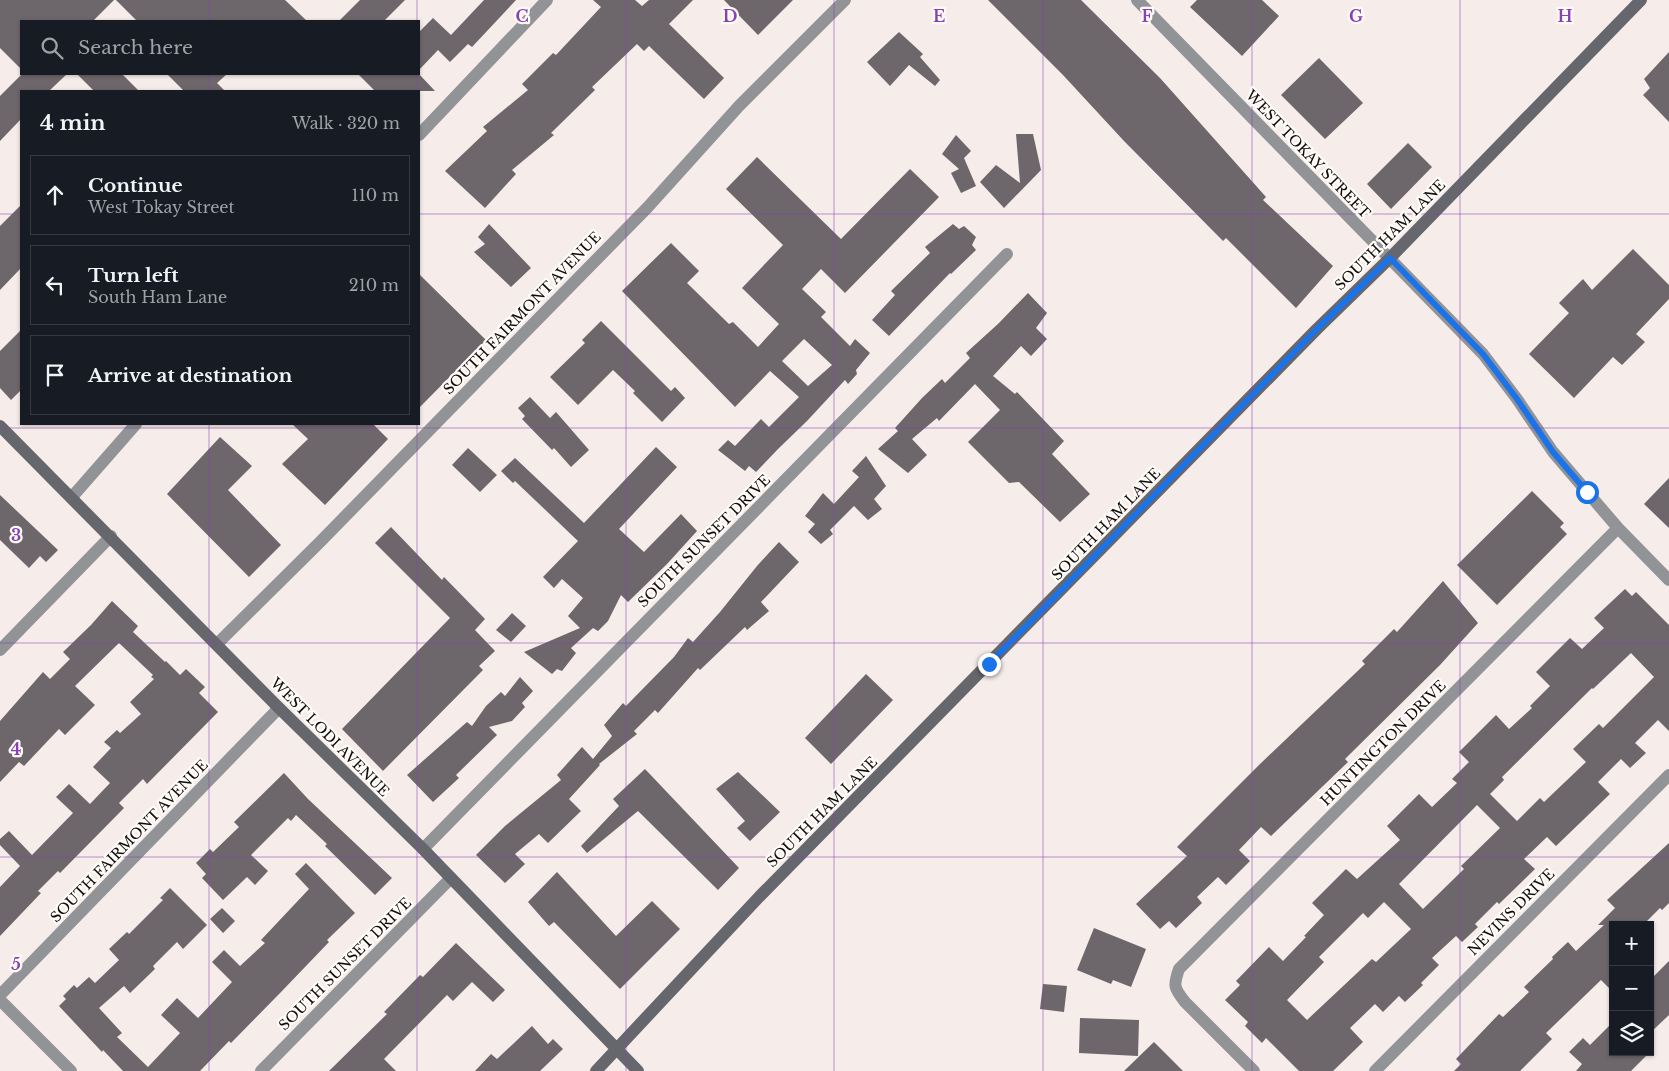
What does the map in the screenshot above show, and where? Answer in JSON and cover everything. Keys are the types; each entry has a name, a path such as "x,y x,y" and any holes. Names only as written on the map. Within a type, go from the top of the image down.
{"main road":[{"name":"SOUTH HAM LANE","path":"596,1071 759,897 1317,329 1390,258 1641,0"},
{"name":"WEST LODI AVENUE","path":"0,426 279,708 423,849 638,1071"}],"street":[{"path":"420,134 547,0"},
{"name":"SOUTH FAIRMONT AVENUE","path":"217,644 320,542 546,311 646,208 739,106 845,0"},
{"name":"WEST TOKAY STREET","path":"1137,0 1483,354 1517,399 1553,452 1618,528 1669,580"},
{"name":"SOUTH SUNSET DRIVE","path":"423,849 1008,254"},
{"path":"72,498 135,425"},
{"name":"HUNTINGTON DRIVE","path":"1254,1071 1185,1002 1176,990 1174,982 1179,969 1618,528"},
{"path":"0,650 110,536"},
{"name":"SOUTH FAIRMONT AVENUE","path":"0,994 279,708"},
{"name":"NEVINS DRIVE","path":"1375,1071 1669,775"},
{"name":"SOUTH SUNSET DRIVE","path":"261,1071 451,878"},
{"path":"0,1000 71,1071"}],"building":[{"path":"0,0 114,0 94,20 20,20 20,68 0,48"},
{"path":"116,0 285,0 306,20 136,20"},
{"path":"360,0 405,0 385,20 340,20"},
{"path":"484,0 516,0 472,47 468,44 450,62 438,50 420,69 420,31 433,18 451,35"},
{"path":"593,0 635,0 642,6 649,0 693,0 669,24 724,78 704,99 649,46 644,51 637,44 592,87 595,90 551,133 554,135 512,170 516,174 485,208 445,171 487,131 483,127 528,90 522,84 553,53 556,55 601,7"},
{"path":"724,0 793,0 758,35"},
{"path":"988,0 1081,0 1160,78 1266,197 1263,200 1333,266 1296,308 1226,238 1223,241"},
{"path":"1197,0 1262,0 1279,16 1242,56 1190,7"},
{"path":"899,32 923,54 920,57 940,80 935,86 909,65 890,86 867,62"},
{"path":"1669,52 1669,122 1643,95 1650,88 1644,79"},
{"path":"1319,58 1363,103 1325,139 1281,95"},
{"path":"21,75 66,75 50,90 20,90 20,120 0,141 0,96"},
{"path":"78,75 123,75 138,90 93,90"},
{"path":"168,75 226,75 217,83 224,90 183,90"},
{"path":"359,75 420,75 435,91 420,90 374,90"},
{"path":"1016,134 1033,134 1041,170 1004,208 980,182 996,165 1020,183"},
{"path":"956,135 971,151 964,158 976,186 961,193 951,173 959,169 942,154"},
{"path":"1408,143 1432,167 1391,209 1367,184"},
{"path":"757,157 841,239 910,169 939,197 845,293 821,269 802,289 826,312 821,317 850,346 855,339 870,353 856,370 857,374 848,384 845,380 756,472 749,466 745,471 718,450 728,440 735,446 761,419 769,427 799,397 770,371 735,407 622,291 671,243 699,271 687,283 729,324 733,322 758,347 779,324 742,288 783,245 726,189","holes":["804,339 832,365 808,386 782,361"]},
{"path":"20,206 20,269 0,290 0,226"},
{"path":"489,224 531,268 511,287 474,252 485,244 478,237"},
{"path":"953,224 959,229 964,226 976,237 972,245 976,250 950,273 889,336 872,320 895,295 891,291 930,253 925,247"},
{"path":"1633,249 1669,285 1669,299 1636,334 1645,342 1622,365 1613,357 1574,398 1529,354 1569,313 1559,303 1583,279 1592,290"},
{"path":"420,275 486,340 420,407"},
{"path":"1028,293 1047,313 1036,328 1047,339 1031,356 1021,346 993,376 1015,394 1017,392 1064,441 1052,454 1090,494 1060,522 1019,482 1009,483 968,442 1000,410 975,384 939,421 937,418 912,439 927,455 908,473 878,449 898,431 895,428 922,398 942,379 945,383 970,358 966,353"},
{"path":"601,321 671,391 675,387 685,398 662,422 633,393 635,391 613,370 578,405 550,377 585,343 582,340"},
{"path":"20,331 20,391 11,400 0,388 0,351"},
{"path":"530,397 550,418 556,412 589,450 571,467 554,448 552,450 522,419 525,416 518,408"},
{"path":"293,425 374,425 388,439 325,505 282,464 308,439"},
{"path":"220,437 252,466 228,490 281,545 249,577 167,494"},
{"path":"656,447 677,467 619,529 644,552 681,514 697,531 628,602 621,595 608,621 598,631 593,628 571,648 576,653 562,671 557,669 552,674 524,652 580,628 568,616 583,598 562,579 554,588 543,577 578,541 515,481 513,483 501,471 515,458 584,523"},
{"path":"468,448 497,475 480,492 452,465"},
{"path":"866,456 886,486 874,499 882,509 868,520 854,506 830,530 833,534 821,544 808,532 815,524 805,516 823,493 834,504 859,477 852,471"},
{"path":"1669,478 1669,528 1644,504"},
{"path":"1532,491 1564,523 1560,527 1567,534 1497,605 1457,565"},
{"path":"0,495 58,550 46,562 40,556 29,568 0,540"},
{"path":"391,527 442,580 444,577 485,619 475,630 495,651 479,666 483,670 383,771 342,729 450,618 375,543"},
{"path":"779,542 799,562 761,602 769,611 747,630 745,627 700,670 698,668 658,713 655,710 634,731 637,734 599,764 569,799 581,811 548,843 539,834 515,854 525,864 505,883 476,855 505,826 561,780 557,775 582,747 593,759 612,736 604,725 623,703 626,706 674,657 688,638 693,642"},
{"path":"1443,581 1478,623 1440,665 1345,759 1348,762 1271,836 1261,827 1239,850 1250,861 1226,885 1218,877 1197,897 1202,903 1176,928 1169,921 1160,929 1136,904 1187,856 1177,847 1260,764 1365,664 1362,661 1394,629 1397,632"},
{"path":"1625,589 1632,596 1636,592 1669,625 1669,731 1658,720 1635,743 1646,753 1630,768 1621,759 1598,782 1610,794 1556,846 1547,837 1524,859 1535,869 1475,924 1478,927 1462,942 1456,936 1432,958 1439,965 1421,983 1423,985 1405,1002 1399,996 1383,1012 1375,1004 1350,1028 1363,1042 1333,1071 1299,1071 1266,1038 1262,1043 1245,1026 1248,1022 1225,1000 1240,985 1236,981 1269,947 1283,961 1324,915 1312,903 1346,869 1357,879 1400,840 1387,826 1419,794 1432,807 1457,783 1452,779 1469,762 1459,752 1496,715 1509,729 1532,708 1530,706 1550,686 1536,672 1570,638 1582,649 1604,628 1594,618","holes":["1631,653 1654,677 1603,728 1599,724 1573,749 1586,762 1544,802 1540,798 1517,821 1490,794 1504,780 1502,777 1592,688","1477,805 1500,828 1461,866 1464,869 1423,909 1399,884","1384,902 1411,929 1376,962 1372,959 1307,1020 1287,1000 1324,962 1319,957 1363,913 1368,918"]},
{"path":"112,601 138,626 133,632 165,662 180,675 186,669 205,687 199,693 218,712 147,784 143,779 119,803 124,808 60,873 58,871 38,891 41,893 0,936 0,887 20,866 0,845 0,839 9,831 32,855 73,813 56,797 69,784 90,804 110,783 93,767 111,748 104,742 117,730 120,733 141,714 130,702 154,679 151,677 153,675 119,643 75,686 95,705 65,735 59,729 24,766 19,762 0,782 0,721 43,672 50,679 70,659 63,652"},
{"path":"512,613 526,626 511,642 496,630"},
{"path":"866,674 893,700 831,764 805,738"},
{"path":"520,677 533,691 522,703 525,707 512,721 489,727 497,735 456,775 459,778 433,802 407,775 467,722 472,726 486,706 501,692 505,696"},
{"path":"645,769 739,868 718,890 638,811 587,853 581,846 619,806 613,799"},
{"path":"738,772 780,812 750,841 737,828 745,821 716,789"},
{"path":"284,773 308,799 392,878 375,895 325,846 327,844 296,815 291,821 288,818 251,855 268,871 255,885 247,877 223,900 202,878 206,874 196,863 210,849 213,852 239,827 234,822"},
{"path":"1669,843 1669,903 1662,910 1660,908 1647,921 1609,921 1609,988 1601,980 1546,1033 1552,1039 1520,1071 1454,1071 1461,1064 1456,1059 1499,1014 1503,1017 1529,992 1524,987 1553,959 1552,957 1568,942 1576,951 1604,925 1598,925 1615,908 1607,900"},
{"path":"306,863 355,913 327,940 329,942 231,1043 229,1041 200,1071 123,1071 103,1050 102,1052 59,1006 66,999 63,996 74,985 77,988 89,977 95,983 119,960 109,949 127,932 129,934 163,900 160,898 170,888 207,925 183,949 177,942 153,966 155,969 130,993 124,986 99,1008 122,1033 117,1037 148,1067 180,1033 161,1015 177,998 198,1018 232,982 212,962 224,950 240,966 265,943 261,940 309,889 295,874"},
{"path":"557,872 616,936 652,901 680,929 620,989 554,922 549,926 528,902"},
{"path":"222,908 235,921 223,933 210,919"},
{"path":"1094,928 1146,949 1131,987 1113,980 1111,984 1077,970"},
{"path":"456,943 505,990 493,1002 472,982 453,1001 447,995 384,1059 396,1071 329,1071 387,1014 384,1012 420,975 423,977"},
{"path":"1669,961 1669,1015 1654,1029 1654,1011 1654,976"},
{"path":"1043,984 1067,986 1064,1012 1040,1009"},
{"path":"1080,1018 1139,1020 1138,1056 1079,1053"},
{"path":"532,1026 548,1044 553,1039 563,1049 540,1071 475,1071 491,1054 497,1059"},
{"path":"1609,1026 1609,1056 1646,1056 1631,1071 1576,1071 1582,1064 1569,1052 1583,1038 1590,1045"},
{"path":"1154,1042 1183,1071 1124,1071"}],"route":[{"path":"989,664 1317,329 1390,258 1483,354 1517,399 1553,452 1587,492"}]}
